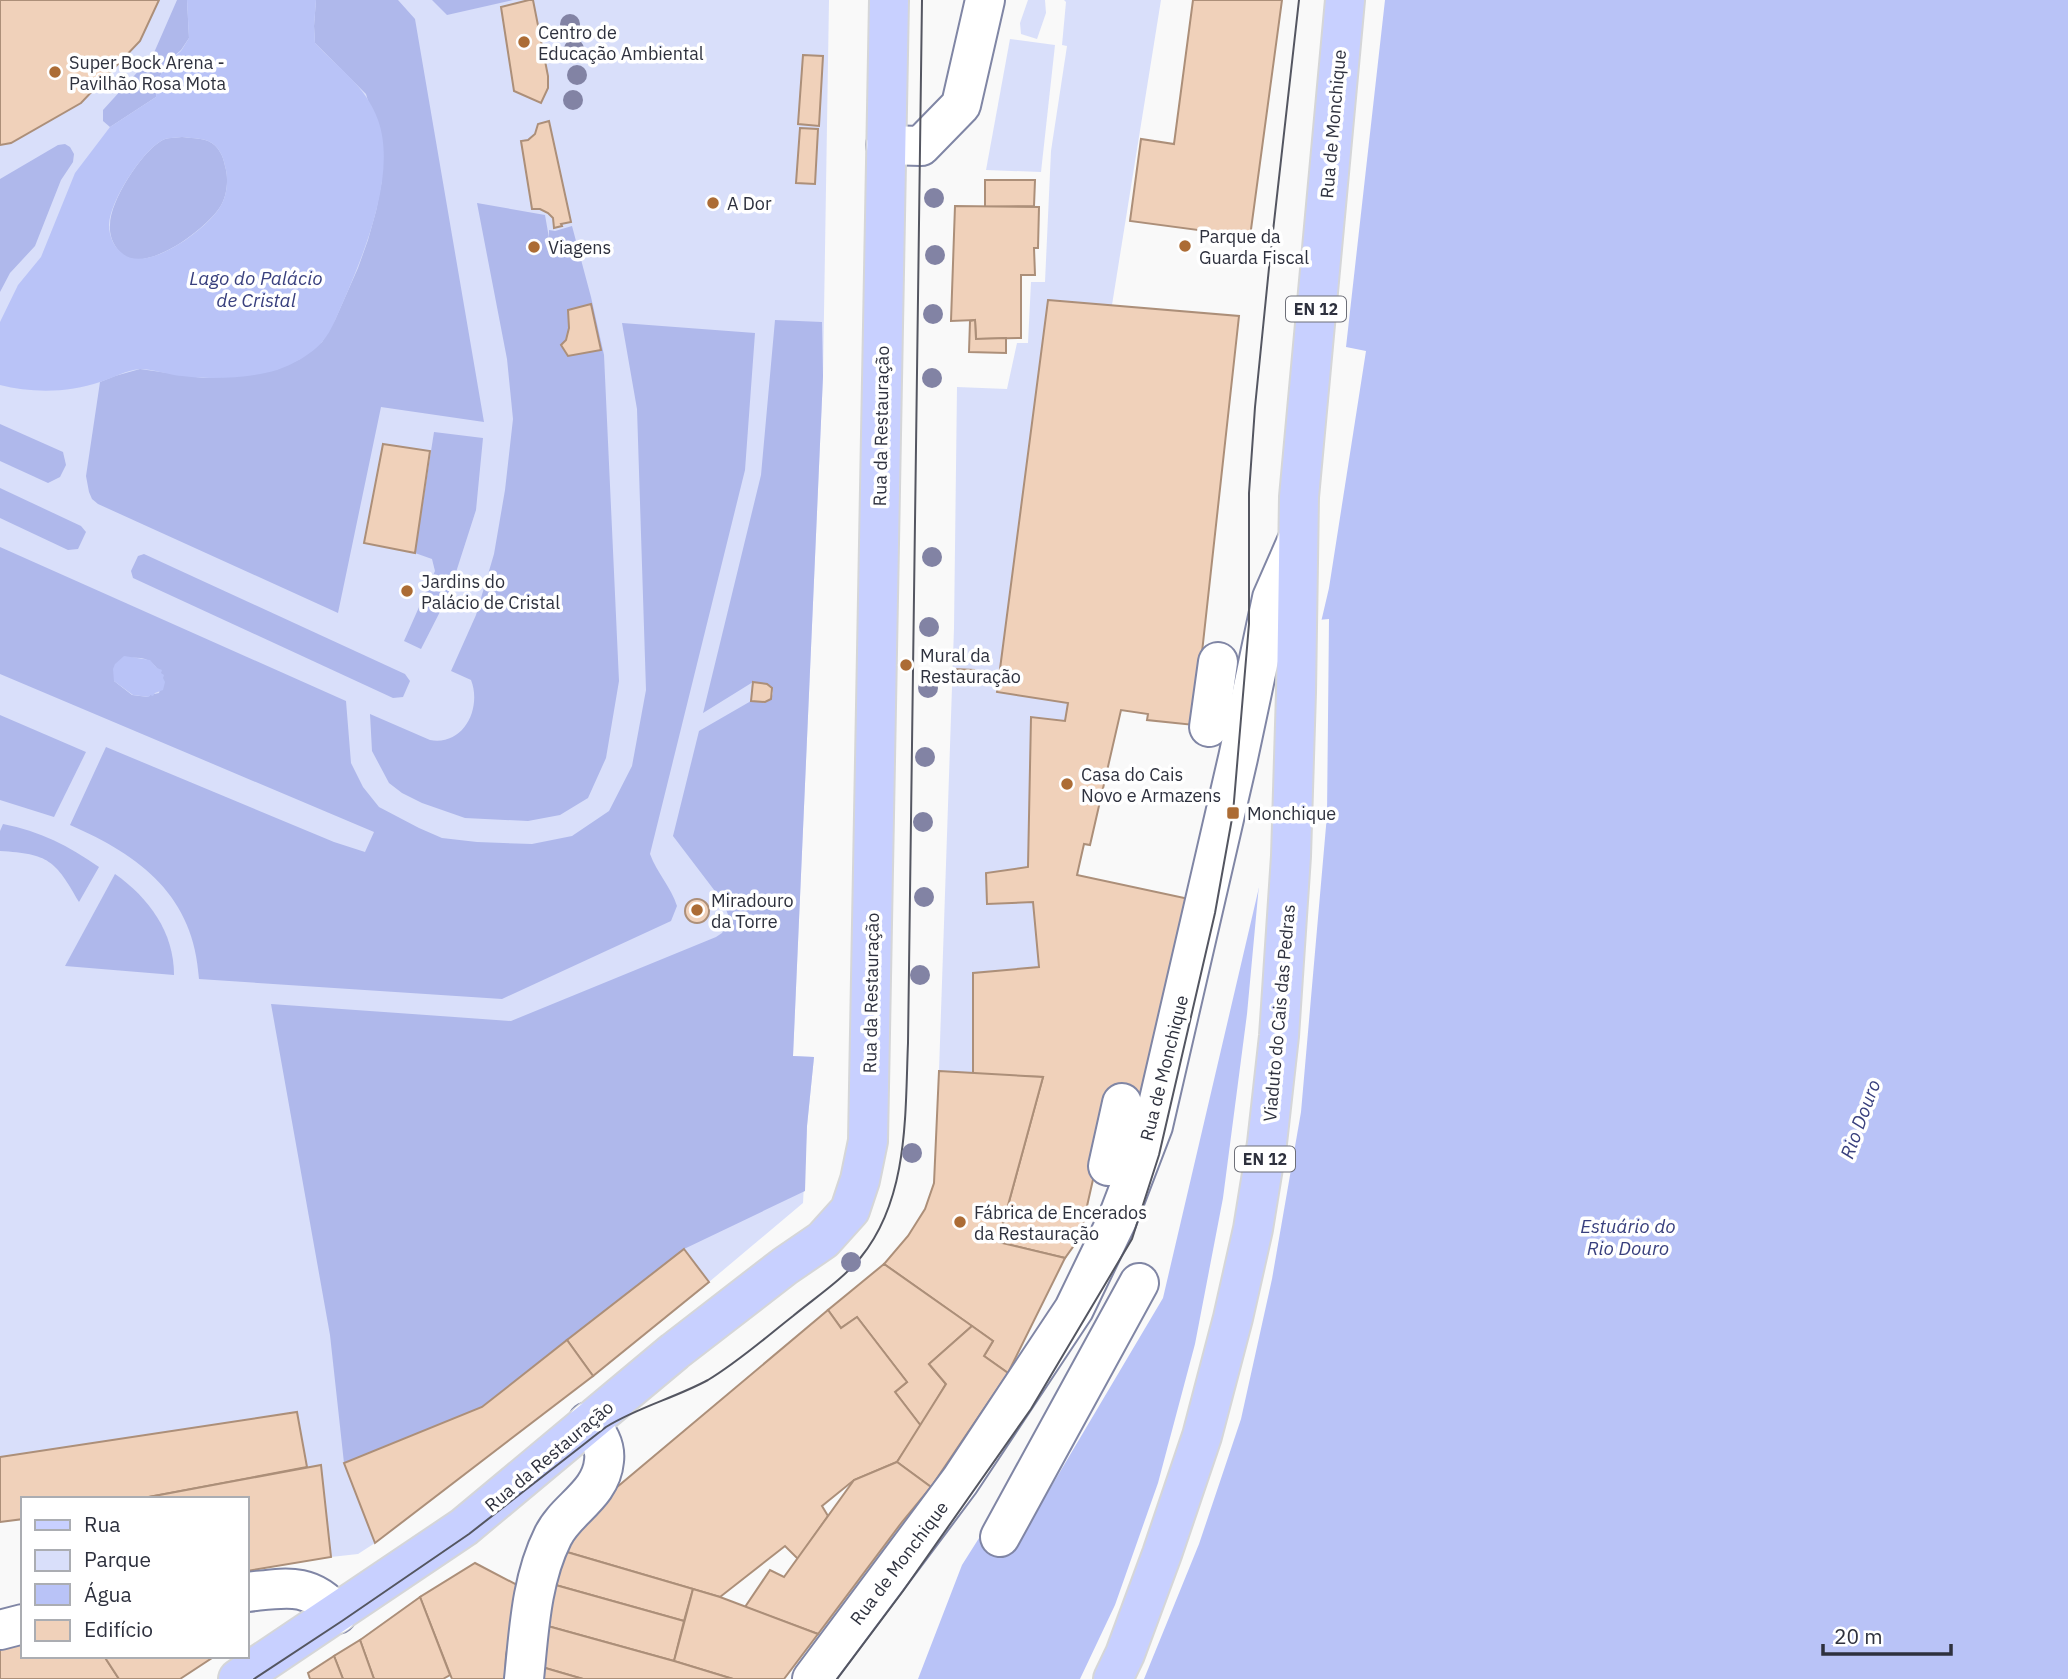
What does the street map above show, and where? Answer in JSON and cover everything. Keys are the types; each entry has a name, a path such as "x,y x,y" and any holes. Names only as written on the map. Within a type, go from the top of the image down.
{"main road":[{"name":"Rua da Restauração","path":"238,1679 464,1527 675,1351 823,1240 850,1210 869,1141 889,0"},
{"name":"Rua de Monchique","path":"1296,618 1301,471 1345,0"},
{"name":"Viaduto do Cais das Pedras","path":"1113,1679 1162,1554 1202,1436 1253,1229 1267,1143 1286,941 1296,717 1296,618"}],"street":[{"path":"886,145 921,146 961,105 985,0"},
{"name":"Rua de Monchique","path":"812,1679 968,1470 1074,1309 1117,1220 1153,1126 1272,598 1297,541"},
{"path":"1209,727 1218,662"},
{"path":"1108,1166 1122,1102"},
{"path":"1000,1537 1139,1283"},
{"path":"524,1679 533,1602 540,1569 554,1534 596,1486 604,1462 604,1446 598,1433 588,1422"},
{"path":"248,1592 296,1587 318,1597 337,1614"},
{"path":"0,1630 21,1625"}],"green space":[{"name":"Jardins do Palácio de Cristal","path":"0,0 829,0 823,376 793,1056 814,1057 803,1203 709,1282 683,1249 482,1407 344,1462 375,1543 358,1554 331,1557 321,1465 307,1467 296,1412 0,1457"},
{"path":"1028,0 1045,0 1046,13 1037,39 1021,34 1020,23"},
{"path":"1064,0 1161,0 1112,305 1048,301 997,692 1068,703 1065,721 1031,718 1028,867 986,873 987,904 1033,902 1039,967 974,973 972,1073 939,1071 954,628 957,387 1007,389 1017,343 1028,343 1031,282 1045,282 1051,151 1067,46 1062,45"},
{"path":"1010,39 1055,45 1041,172 986,170"}],"shaded area":[{"path":"177,0 187,0 189,38 181,50 165,64 156,97 110,127 103,121 103,110 153,55"},
{"path":"316,0 398,0 415,19 484,422 381,407 338,613 98,504 89,492 86,476 100,382 140,369 203,378 256,374 278,369 300,359 322,342 335,320 358,268 376,211 382,180 382,147 366,94 315,43"},
{"path":"432,0 513,0 447,15"},
{"path":"182,137 208,141 220,152 227,176 226,193 220,207 190,237 160,254 133,259 122,254 114,245 110,225 111,215 121,191 153,147 166,139"},
{"path":"65,144 74,154 73,162 61,180 35,246 10,273 0,292 0,179 58,145"},
{"path":"477,203 545,215 549,238 549,230 572,226 604,355 619,681 606,758 588,798 560,815 528,821 465,818 422,803 389,783 372,751 370,714 430,740 442,740 461,731 472,713 474,691 471,680 451,671 476,615 494,554 513,419 507,359"},
{"path":"775,320 822,322 823,376 793,1056 814,1057 807,1126 805,1191 684,1249 482,1407 344,1463 330,1335 271,1004 511,1021 722,933 730,921 724,903 673,836 699,731 751,701 771,699 773,693 767,684 753,682 703,713 761,475"},
{"path":"622,323 755,333 745,470 650,854 677,906 671,921 502,999 199,979 195,950 187,924 175,902 141,865 96,837 70,825 106,747 334,842 365,852 374,832 0,674 0,547 346,701 351,763 363,787 379,807 419,828 442,838 477,842 532,844 572,836 609,811 632,766 646,690 637,409","holes":["131,658 142,658 154,665 163,678 159,693 148,697 132,695 114,681"]},
{"path":"0,424 63,452 66,465 60,477 48,483 0,461"},
{"path":"434,432 483,438 476,510 449,594 421,649 404,641 435,571 432,559 415,553"},
{"path":"0,488 81,526 86,532 78,549 68,550 0,518"},
{"path":"144,554 405,674 410,681 403,697 393,698 133,578 131,571 138,556"},
{"path":"0,715 86,752 54,817 0,800"},
{"path":"3,824 54,840 99,867 79,902 63,877 49,862 30,854 0,851 0,831"},
{"path":"115,874 139,894 157,917 170,944 174,975 65,966"}],"water":[{"name":"Lago do Palácio de Cristal","path":"187,0 316,0 315,43 351,78 373,108 383,141 381,187 361,259 332,327 326,338 301,359 277,370 255,375 205,378 140,369 88,386 63,390 0,385 0,322 18,285 41,257 75,173 110,127 156,97 165,64 181,51 189,38","holes":["182,137 208,141 220,152 227,176 226,193 222,203 203,227 160,254 133,258 122,253 114,244 109,225 121,191 153,147 166,139"]},
{"name":"Estuário do Rio Douro","path":"1385,0 2068,0 2068,1679 918,1679 962,1565 986,1527 1016,1546 1163,1298 1329,588 1366,351 1346,347"},
{"path":"124,656 150,660 162,670 165,682 163,690 149,697 133,695 114,681 115,664"}],"pier":[{"path":"1329,619 1327,815 1301,1112 1272,1279 1241,1419 1199,1544 1144,1679 1080,1679 1115,1605 1158,1483 1195,1344 1223,1198 1247,1014 1261,863 1315,657 1318,620"}],"building":[{"name":"Super Bock Arena - Pavilhão Rosa Mota","path":"0,0 159,0 140,41 81,103 11,143 0,145"},
{"name":"Centro de Educação Ambiental","path":"533,0 548,76 548,88 541,103 514,91 501,7"},
{"path":"1193,0 1282,0 1250,237 1130,221 1141,139 1174,144"},
{"path":"803,55 823,56 819,126 798,124"},
{"path":"549,121 571,222 554,228 553,218 548,213 532,209 521,141 528,140 535,134 538,124"},
{"path":"800,128 818,129 815,184 796,183"},
{"path":"985,180 1035,180 1034,206 985,207"},
{"path":"955,206 1039,207 1038,248 1034,248 1035,275 1021,275 1021,338 976,339 975,320 951,321"},
{"name":"Casa do Cais Novo e Armazens","path":"1048,300 1239,316 1194,725 1147,720 1148,714 1121,710 1090,845 1084,844 1077,875 1189,899 1142,1108 1111,1100 1080,1237 1065,1258 998,1242 1043,1077 973,1075 973,973 1039,967 1033,902 987,904 986,873 1028,867 1031,717 1065,721 1068,703 997,692"},
{"path":"591,304 601,350 568,356 561,345 566,340 569,328 568,310"},
{"path":"975,320 976,339 1006,338 1006,353 969,352 970,321"},
{"path":"383,444 430,451 415,553 364,543"},
{"path":"953,669 974,670 972,683 952,682"},
{"path":"753,682 767,684 772,688 771,699 765,702 751,701"},
{"name":"Miradouro da Torre","path":"697,899 708,906 709,911 702,922 697,923 686,916 685,911 692,900"},
{"name":"Fábrica de Encerados da Restauração","path":"939,1071 1043,1077 998,1242 1065,1258 1008,1373 984,1356 993,1341 884,1264 908,1236 925,1209 934,1183"},
{"path":"684,1249 709,1282 593,1376 567,1340"},
{"path":"884,1264 972,1326 929,1364 946,1384 921,1426 895,1392 907,1382 857,1317 841,1328 828,1310"},
{"path":"828,1310 841,1328 857,1317 907,1382 895,1392 921,1426 897,1462 854,1480 822,1506 828,1516 798,1559 785,1546 720,1597 560,1550 610,1493"},
{"path":"972,1326 993,1341 984,1356 1008,1373 931,1487 897,1462 946,1384 929,1364"},
{"path":"567,1340 593,1376 375,1543 344,1463 482,1407"},
{"path":"297,1412 307,1467 149,1497 21,1497 21,1519 0,1522 0,1457"},
{"path":"897,1462 931,1487 818,1634 745,1607 770,1570 784,1577 854,1480"},
{"path":"321,1465 331,1557 248,1571 248,1497 149,1497"},
{"path":"560,1550 693,1589 684,1621 552,1584"},
{"path":"475,1563 521,1587 506,1655 505,1679 452,1679 420,1597"},
{"path":"552,1584 684,1621 674,1661 544,1625"},
{"path":"693,1589 818,1634 784,1679 733,1679 674,1661"},
{"path":"420,1597 450,1675 443,1679 374,1679 360,1640"},
{"path":"544,1625 733,1679 583,1679 535,1665"},
{"path":"21,1639 21,1658 105,1658 119,1679 0,1679 0,1644"},
{"path":"360,1640 374,1679 343,1679 334,1656"},
{"path":"334,1656 343,1679 310,1679 308,1673"},
{"path":"105,1658 212,1658 180,1679 119,1679"},
{"path":"535,1665 583,1679 538,1679"}],"tram line":[{"path":"254,1679 469,1534 606,1427 708,1380 741,1358 854,1265 877,1234 888,1209 901,1154 908,1043 922,0"},
{"path":"837,1679 903,1591 1031,1409 1132,1239 1159,1155 1215,913 1233,813 1249,624 1249,493 1255,407 1299,0"}],"place":[{"name":"Centro de Educação Ambiental","path":"524,42"},
{"name":"Super Bock Arena - Pavilhão Rosa Mota","path":"55,72"},
{"name":"A Dor","path":"713,203"},
{"name":"Parque da Guarda Fiscal","path":"1185,246"},
{"name":"Viagens","path":"534,247"},
{"name":"Jardins do Palácio de Cristal","path":"407,591"},
{"name":"Mural da Restauração","path":"906,665"},
{"name":"Casa do Cais Novo e Armazens","path":"1067,784"},
{"name":"Monchique","path":"1233,813"},
{"name":"Miradouro da Torre","path":"697,910"},
{"name":"Fábrica de Encerados da Restauração","path":"960,1222"}],"water label":[{"name":"Rio Douro","path":"1860,1119"}]}
